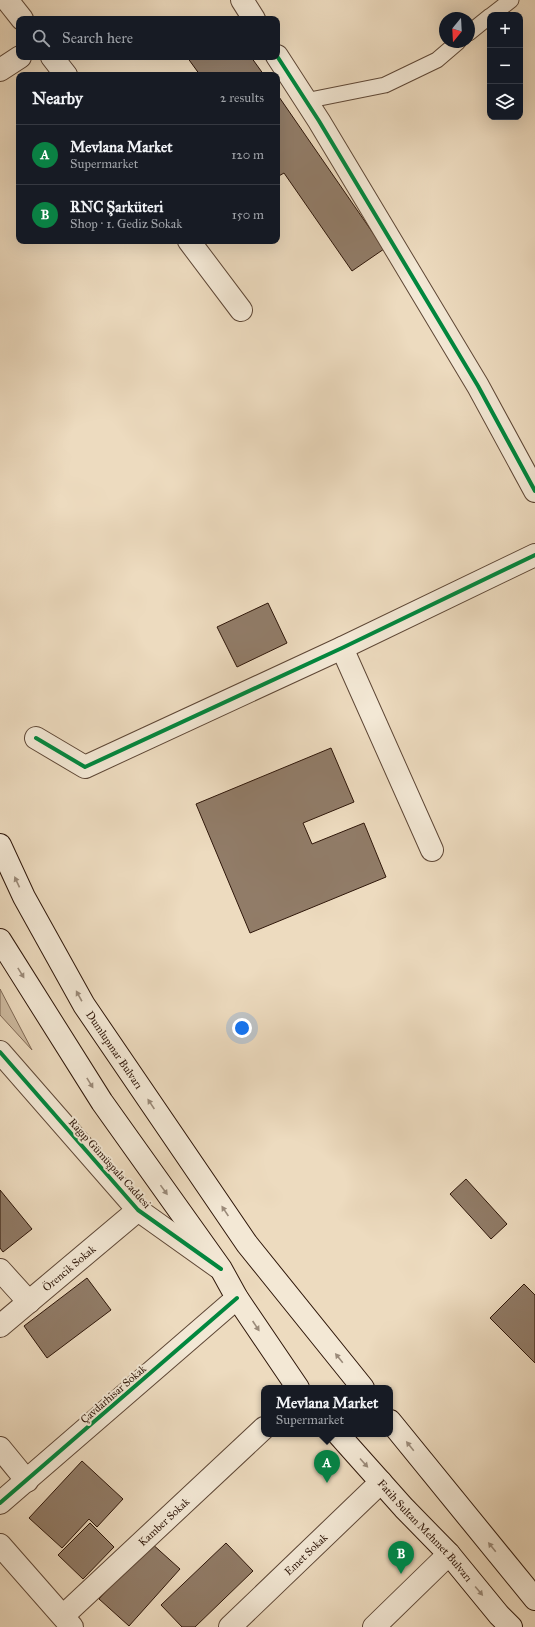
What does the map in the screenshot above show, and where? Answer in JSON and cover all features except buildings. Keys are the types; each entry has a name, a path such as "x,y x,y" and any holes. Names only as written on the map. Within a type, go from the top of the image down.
{"street":[{"path":"7,0 20,16"},
{"path":"242,0 252,16"},
{"path":"0,70 16,60"},
{"path":"54,60 64,72"},
{"path":"279,60 319,121 474,379 533,483"},
{"path":"191,244 241,310"},
{"path":"36,738 85,767 342,648 535,555"},
{"path":"342,648 432,850"},
{"name":"Dumlupınar Bulvarı","path":"0,845 24,897 84,1005 247,1244 361,1385"},
{"path":"0,940 102,1102 221,1269 237,1298 296,1385"},
{"name":"Ragıp Gümüşpala Caddesi","path":"0,1052 138,1210 221,1269"},
{"name":"Örencik Sokak","path":"0,1326 138,1210"},
{"path":"0,1270 29,1302"},
{"name":"Çavdarhisar Sokak","path":"0,1503 237,1298"},
{"path":"393,1425 535,1599"},
{"name":"Kamber Sokak","path":"67,1622 261,1431"},
{"name":"Fatih Sultan Mehmet Bulvarı","path":"341,1437 449,1554 499,1615 511,1627"},
{"path":"0,1448 27,1481"},
{"name":"Emet Sokak","path":"230,1627 382,1482"},
{"path":"0,1545 67,1622"},
{"path":"374,1627 449,1554"}],"lane":[{"path":"496,12 511,0"},
{"path":"475,28 487,19"},
{"path":"305,101 385,85 437,60 451,48"}],"shaded area":[{"path":"0,989 32,1050 0,1015"}],"cycle path":[{"path":"280,60 319,121 478,386 535,491"},
{"path":"36,738 85,767 342,648 535,555"},
{"path":"0,1052 138,1210 221,1269"},
{"path":"0,1503 237,1298"}],"place":[{"name":"Mevlana Market","path":"327,1483"},
{"name":"RNC Şarküteri","path":"401,1574"}]}
